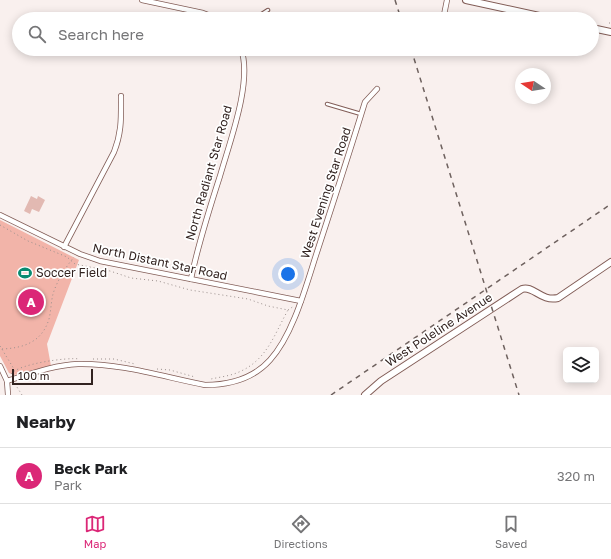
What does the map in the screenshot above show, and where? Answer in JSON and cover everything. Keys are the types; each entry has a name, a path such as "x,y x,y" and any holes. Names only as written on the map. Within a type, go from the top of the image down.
{"street":[{"path":"142,0 194,12"},
{"path":"445,12 447,0"},
{"path":"466,0 521,12"},
{"path":"599,29 611,32"},
{"name":"North Radiant Star Road","path":"190,279 198,245 237,119 244,77 242,56"},
{"name":"West Evening Star Road","path":"7,381 64,366 93,364 117,367 205,385 235,382 253,374 274,356 284,339 301,301 365,102 377,89"},
{"path":"64,247 114,152 119,139 121,131 121,96"},
{"name":"North Distant Star Road","path":"0,214 64,247 100,261 301,301"},
{"name":"West Poleline Avenue","path":"365,395 381,381 520,291 528,288 544,298 558,298 611,262"},
{"path":"0,366 7,381 8,395"}],"lane":[{"path":"327,104 361,114"}],"path":[{"path":"0,225 28,241 67,258 75,264 110,271 131,278 158,281 190,290 248,299 268,306 288,310 273,341 258,360 237,373 206,381"},
{"path":"2,349 28,345 41,334 49,318 53,294 58,283 71,261 78,253"},
{"path":"0,346 14,370 47,361 70,358 83,359"},
{"path":"88,360 95,358 114,359 140,367"},
{"path":"152,369 170,370 196,378"}],"shaded area":[{"path":"0,220 79,260 47,344 51,366 14,375 9,373 0,356"}],"building":[{"path":"31,196 37,199 38,196 45,200 39,212 32,209 30,214 24,211"}],"railway":[{"path":"395,0 399,12"},
{"path":"413,56 519,395"},
{"path":"331,395 611,204"}],"place":[{"name":"Soccer Field","path":"25,273"},
{"name":"Beck Park","path":"31,302"}]}
